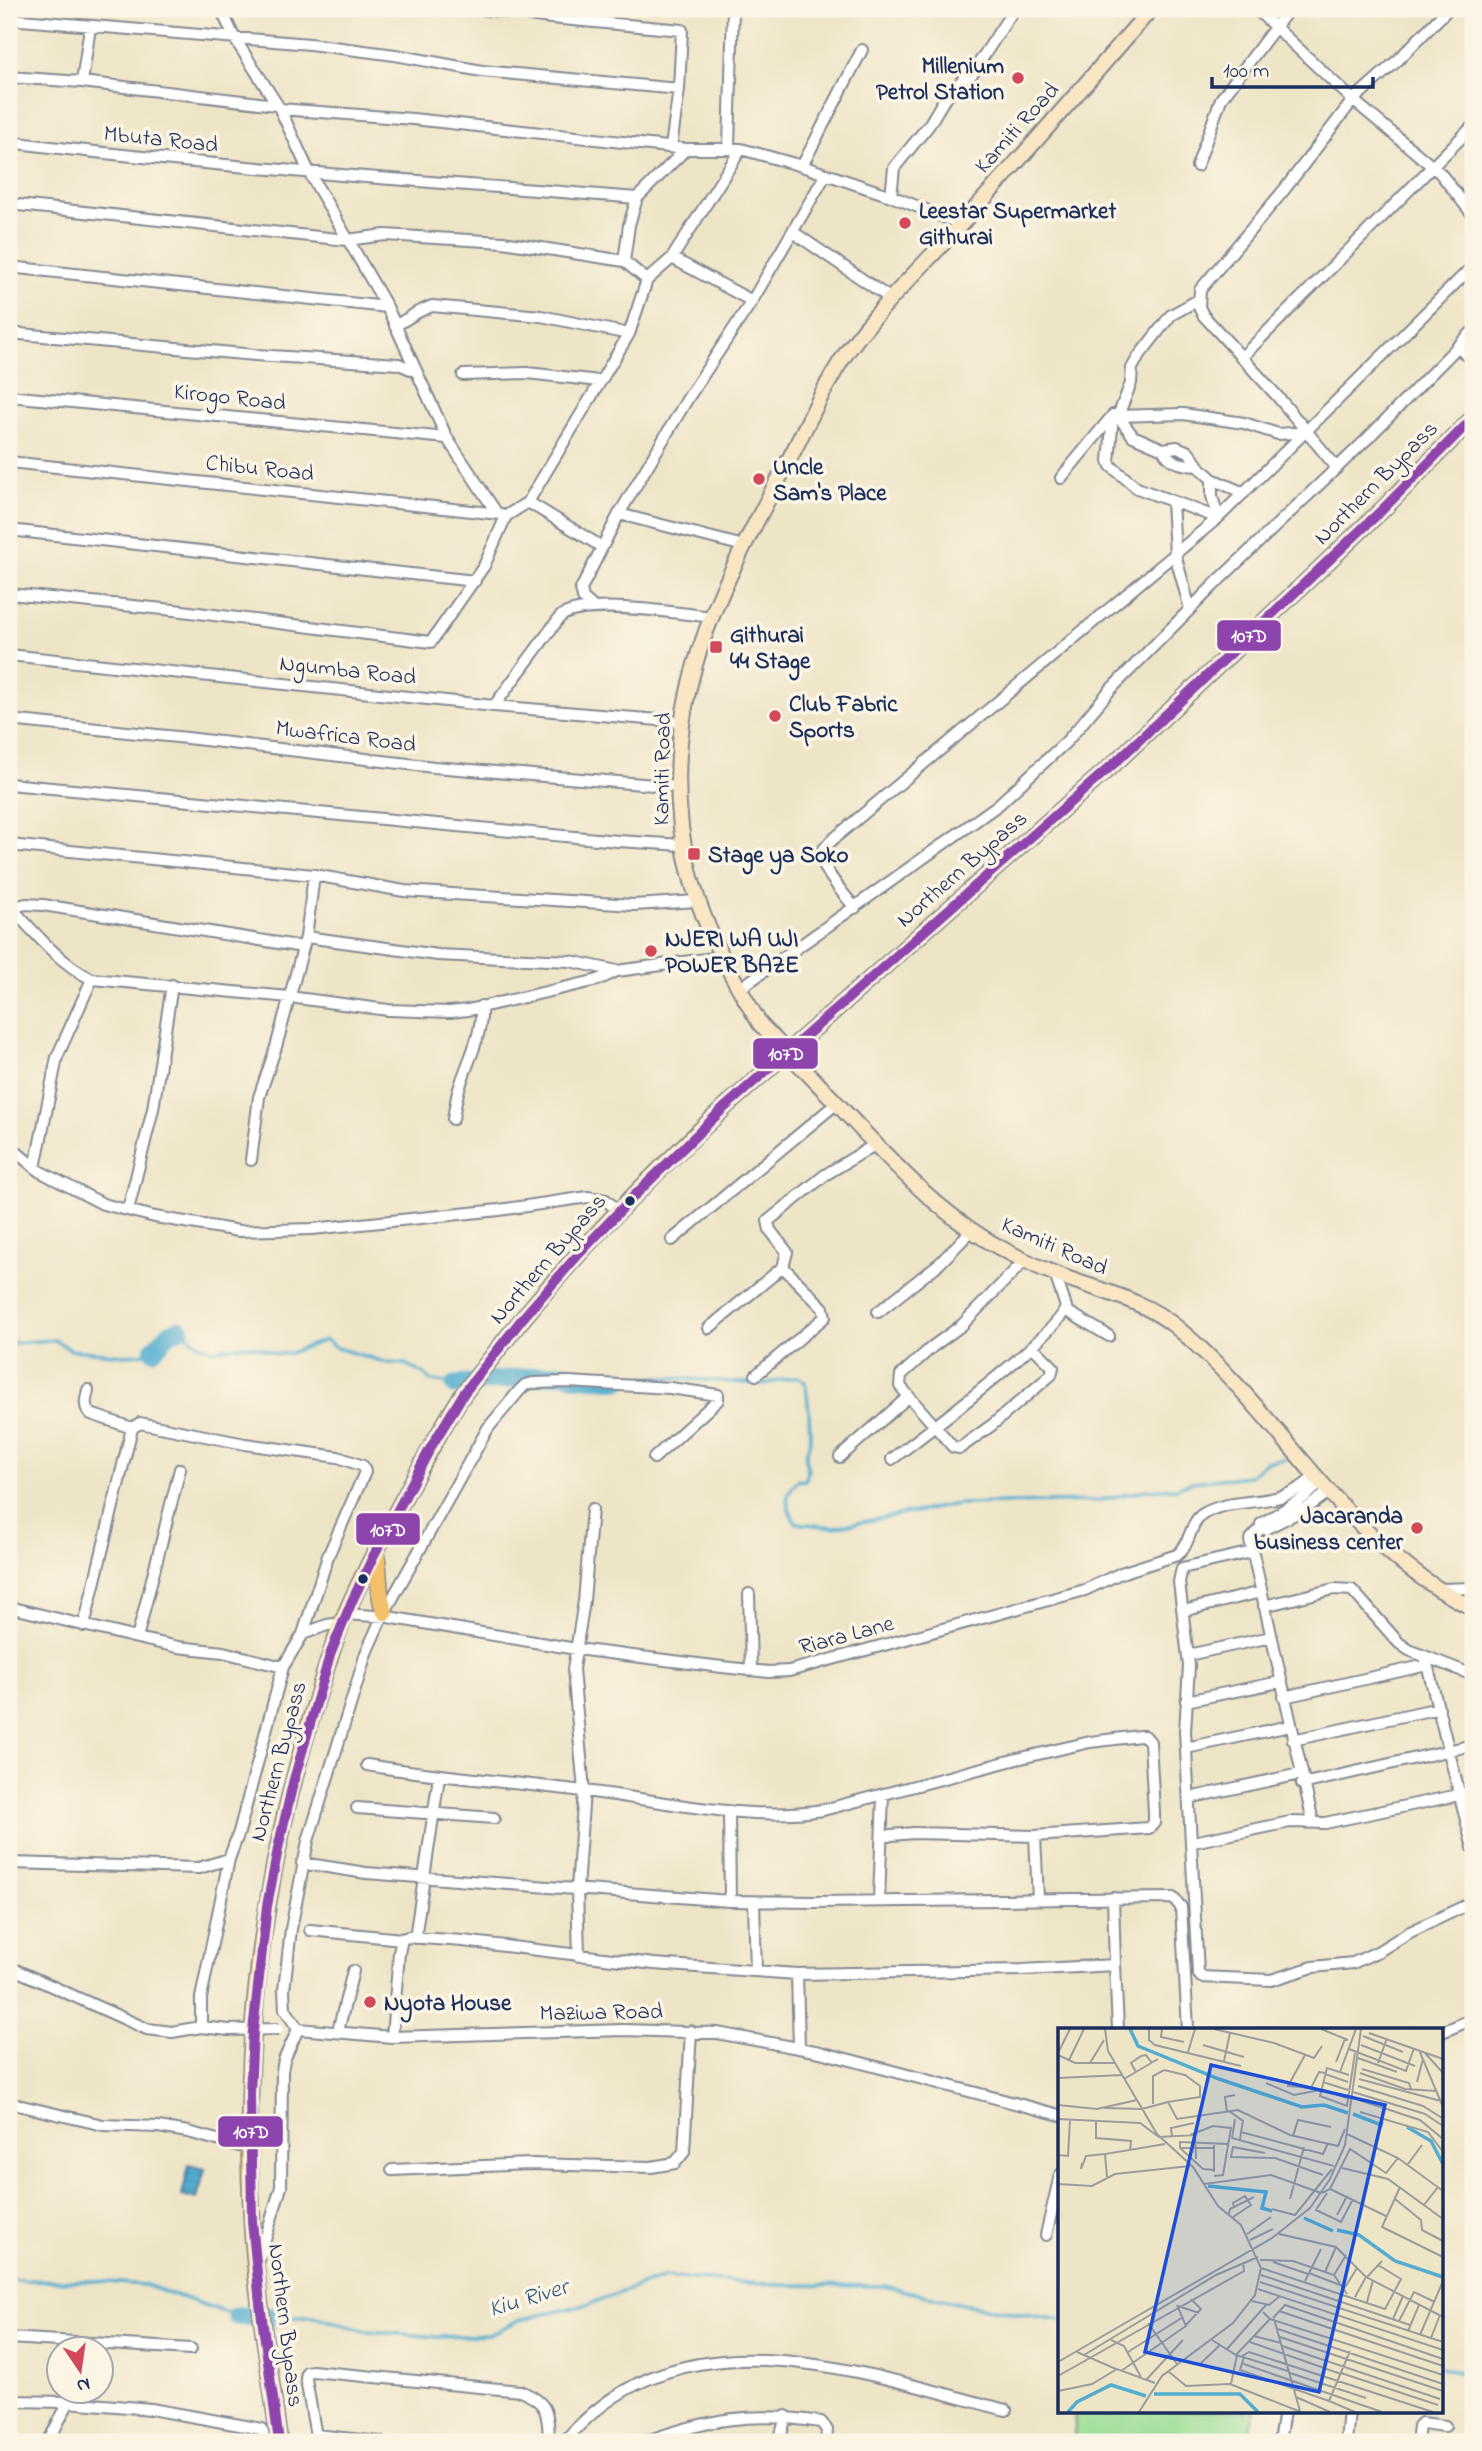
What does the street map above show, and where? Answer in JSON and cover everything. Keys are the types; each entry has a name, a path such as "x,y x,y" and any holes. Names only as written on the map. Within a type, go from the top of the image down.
{"main road":[{"name":"Kamiti Road","path":"1151,9 891,299 849,349 833,373 744,546 711,617 693,668 682,722 679,787 684,845 698,901 721,957 760,1024 926,1194 972,1230 1025,1260 1147,1308 1166,1319 1243,1392 1323,1483 1391,1554 1437,1589 1473,1608"},
{"name":"Northern Bypass","path":"279,2442 256,2272 250,2149 254,2011 272,1870 300,1757 344,1619 376,1552 460,1399 535,1301 618,1210 724,1108 1118,760 1382,510 1473,418"},
{"path":"376,1552 384,1614"}],"street":[{"path":"221,9 235,39 278,107 310,174 387,307 447,438 501,514"},
{"path":"480,9 680,29 679,89 671,147"},
{"path":"501,514 528,502 629,334 647,280 672,258 735,148 733,9"},
{"path":"891,196 894,169 929,125 942,103 964,78 972,74 1014,9"},
{"path":"1255,9 1353,100 1433,168 1473,215"},
{"path":"1197,166 1221,99 1289,9"},
{"path":"1337,468 1203,315 1198,300 1200,290 1284,190 1353,100 1398,60 1448,9"},
{"path":"9,19 310,44 395,55 482,71 679,89"},
{"path":"82,82 90,27"},
{"path":"802,166 862,50"},
{"path":"9,77 82,82 278,107 686,149 735,148 826,174 961,224"},
{"path":"1242,357 1473,125"},
{"name":"Mbuta Road","path":"9,142 310,174 637,198"},
{"path":"624,261 629,225 637,198 686,149"},
{"path":"593,607 583,598 582,589 602,547 688,398 752,301 826,174"},
{"path":"9,204 347,240 385,235 503,242 624,261 647,280"},
{"path":"793,232 891,299"},
{"path":"672,258 752,301"},
{"path":"855,908 825,867 823,849 1218,518 1473,266"},
{"path":"9,267 387,307"},
{"path":"1198,300 1171,315 1139,356 1132,368 1131,383 1115,416 1108,451 1111,466 1137,488 1218,518"},
{"path":"395,326 432,306 541,316 629,334"},
{"path":"739,989 998,806 1068,740 1111,689 1190,609 1337,468 1473,331"},
{"path":"9,333 241,354 399,364 415,371"},
{"path":"1458,347 1473,362"},
{"path":"463,375 527,373 599,381"},
{"name":"Kirogo Road","path":"9,396 447,438"},
{"path":"1061,478 1115,416 1183,414 1244,423 1278,434 1306,432"},
{"path":"1115,416 1133,436 1163,449 1177,447 1189,452 1198,466 1212,479 1244,493"},
{"name":"Chibu Road","path":"9,462 501,514"},
{"path":"1212,479 1212,496 1218,518"},
{"path":"1172,501 1175,554 1190,609"},
{"path":"528,502 602,547"},
{"path":"9,593 174,610 431,642 489,557 501,514"},
{"path":"620,514 744,546"},
{"path":"9,530 475,581"},
{"path":"494,706 562,615 593,607 711,617"},
{"name":"Ngumba Road","path":"9,654 494,706 682,722"},
{"name":"Mwafrica Road","path":"9,720 434,767 679,787"},
{"path":"9,784 684,845"},
{"path":"9,845 314,875 404,891 634,905 698,901"},
{"path":"251,1160 260,1097 304,942 314,875"},
{"path":"10,907 43,905 304,942 438,955 570,961 617,971"},
{"path":"10,907 64,961 77,972 92,979 289,997 387,1010 450,1012 598,980 617,971 721,957"},
{"path":"35,1168 57,1058 92,979"},
{"path":"128,1210 153,1109 172,985"},
{"path":"453,1119 460,1087 478,1036 482,1019 481,1006"},
{"path":"672,1240 837,1103"},
{"path":"709,1328 783,1267 787,1252 770,1230 768,1221 825,1175 876,1144"},
{"path":"9,1146 35,1168 92,1199 128,1210 239,1231 312,1229 499,1210 588,1197 606,1200 618,1210"},
{"path":"878,1312 940,1263 972,1230"},
{"path":"1025,1260 962,1325 932,1347 901,1376 900,1386 953,1447 957,1448 970,1443 992,1426 1053,1372 1053,1367 1032,1346"},
{"path":"756,1375 825,1317 823,1308 783,1267"},
{"path":"892,1459 1032,1346 1065,1310 1065,1300 1055,1274"},
{"path":"1065,1310 1109,1336"},
{"path":"256,2272 281,2187 282,2071 284,2060 299,2029 285,2009 284,1990 302,1863 366,1654 384,1614 488,1427 526,1385 568,1382 670,1388 718,1395 718,1399 709,1409 654,1458"},
{"path":"88,1390 85,1404 91,1414 132,1428"},
{"path":"840,1457 908,1397"},
{"path":"84,1626 132,1428 140,1423 245,1444 338,1457 363,1466 365,1472 328,1556 308,1632 284,1667 229,1860 201,1998 201,2028"},
{"path":"137,1638 180,1469"},
{"path":"1312,1822 1252,1552 1251,1537 1260,1529 1261,1524 1323,1483"},
{"name":"Riara Lane","path":"308,1632 344,1619 384,1614 576,1649 751,1670 789,1671 1070,1595 1121,1573 1177,1555 1184,1549 1199,1518 1205,1513 1284,1496 1323,1483"},
{"path":"579,1956 577,1889 584,1791 573,1670 585,1594 592,1508"},
{"path":"1252,1552 1182,1569 1179,1582 1188,1655 1186,1748 1198,1973 1201,1977 1270,1980 1313,1967 1353,1963 1473,1902"},
{"path":"1437,1589 1473,1588"},
{"path":"1264,1606 1334,1589 1352,1590 1399,1643 1426,1661 1473,1675"},
{"path":"1184,1611 1261,1592"},
{"path":"750,1594 751,1670"},
{"path":"9,1607 178,1647 223,1652 284,1667"},
{"path":"308,1632 335,1643"},
{"path":"1188,1655 1271,1637"},
{"path":"1284,1697 1426,1661"},
{"path":"1426,1661 1473,1848"},
{"path":"1186,1701 1280,1682"},
{"path":"1293,1740 1438,1708"},
{"path":"1186,1748 1290,1726"},
{"path":"367,1765 439,1777 584,1791 729,1812 764,1814 805,1812 883,1795 1090,1742 1140,1735 1148,1738 1150,1742 1154,1812 1151,1827 1035,1836 914,1833 882,1838"},
{"path":"1189,1798 1473,1745"},
{"path":"415,1938 439,1777"},
{"path":"1193,1842 1273,1824 1325,1824 1473,1792"},
{"path":"879,1900 883,1795"},
{"path":"357,1808 494,1818"},
{"path":"729,1812 730,1901"},
{"path":"1035,1836 1038,1899"},
{"path":"9,1863 200,1868 229,1860"},
{"path":"302,1863 366,1873 754,1902 1173,1898 1181,1907 1188,2028"},
{"path":"1113,1898 1118,2028"},
{"path":"754,1902 756,1971"},
{"path":"310,1930 402,1939 463,1941 579,1956 797,1975 1115,1965"},
{"path":"392,2037 398,1953 402,1939"},
{"path":"9,1983 12,1968"},
{"name":"Maziwa Road","path":"12,1968 147,2029 172,2032 201,2028 299,2029 392,2037 624,2030 691,2031 799,2047 1058,2114"},
{"path":"338,2031 353,1971"},
{"path":"797,1975 799,2047"},
{"path":"1444,2031 1473,2019"},
{"path":"392,2170 530,2164 651,2167 675,2163 684,2152 691,2031"},
{"path":"9,2104 103,2125 158,2127 188,2132 250,2149"},
{"path":"1046,2235 1058,2184"},
{"path":"9,2338 46,2342"},
{"path":"116,2348 191,2350"},
{"path":"564,2442 584,2420 609,2400 644,2381 687,2367 752,2358 833,2366 1006,2410"},
{"path":"380,2442 317,2439 307,2372 520,2391 543,2404 547,2413 548,2442"},
{"path":"9,2401 46,2402"},
{"path":"48,2442 66,2406"},
{"path":"115,2406 151,2409 262,2429 265,2442"},
{"path":"1279,2442 1284,2412"},
{"path":"1346,2442 1349,2412"},
{"path":"644,2442 708,2422 747,2416 786,2416 821,2422 827,2430 826,2442"},
{"path":"779,2442 786,2416"},
{"path":"1417,2442 1419,2426 1422,2423 1445,2426"}],"green space":[{"path":"1074,2412 1255,2412 1245,2442 1076,2442"}],"water":[{"path":"189,2165 205,2169 197,2199 182,2195"}],"waterway":[{"path":"180,1329 197,1343 213,1350 243,1345 277,1354 290,1353 325,1340 337,1348 388,1363 406,1364 429,1380 455,1385"},
{"path":"153,1350 170,1333 180,1329"},
{"path":"9,1343 55,1340 71,1350 125,1355 153,1350"},
{"path":"455,1385 563,1373 577,1377 619,1380"},
{"path":"619,1380 659,1377 763,1384 798,1377 805,1382 810,1428 810,1443 806,1454 808,1472 805,1481 798,1480 793,1485 787,1501 796,1523 834,1527 958,1504 1096,1501 1146,1490 1176,1488 1192,1482 1250,1476 1266,1462 1288,1458"},
{"name":"Kiu River","path":"277,2317 315,2317 366,2331 438,2337 489,2335 519,2320 589,2304 664,2277 780,2285 884,2286 962,2304 1058,2320"},
{"name":"Kiu River","path":"9,2280 145,2285 237,2316"},
{"name":"Kiu River","path":"237,2316 277,2317"},
{"name":"Kiu River","path":"1444,2368 1473,2377"}],"transit line":[{"name":"107D","path":"279,2442 260,2304 252,2221 250,2094 253,2031 267,1906 293,1783 330,1655 374,1555 431,1447 464,1393 522,1319 634,1196 724,1108 1118,760 1382,510 1473,418"}],"place":[{"name":"Millenium Petrol Station","path":"1018,78"},
{"name":"Leestar Supermarket Githurai","path":"905,223"},
{"name":"Uncle Sam's Place","path":"759,479"},
{"name":"Githurai 44 Stage","path":"716,647"},
{"name":"Club Fabric Sports","path":"775,716"},
{"name":"Stage ya Soko","path":"694,854"},
{"name":"NJERI WA UJI POWER BAZE","path":"651,951"},
{"name":"Jacaranda business center","path":"1417,1528"},
{"name":"Nyota House","path":"370,2002"}]}
